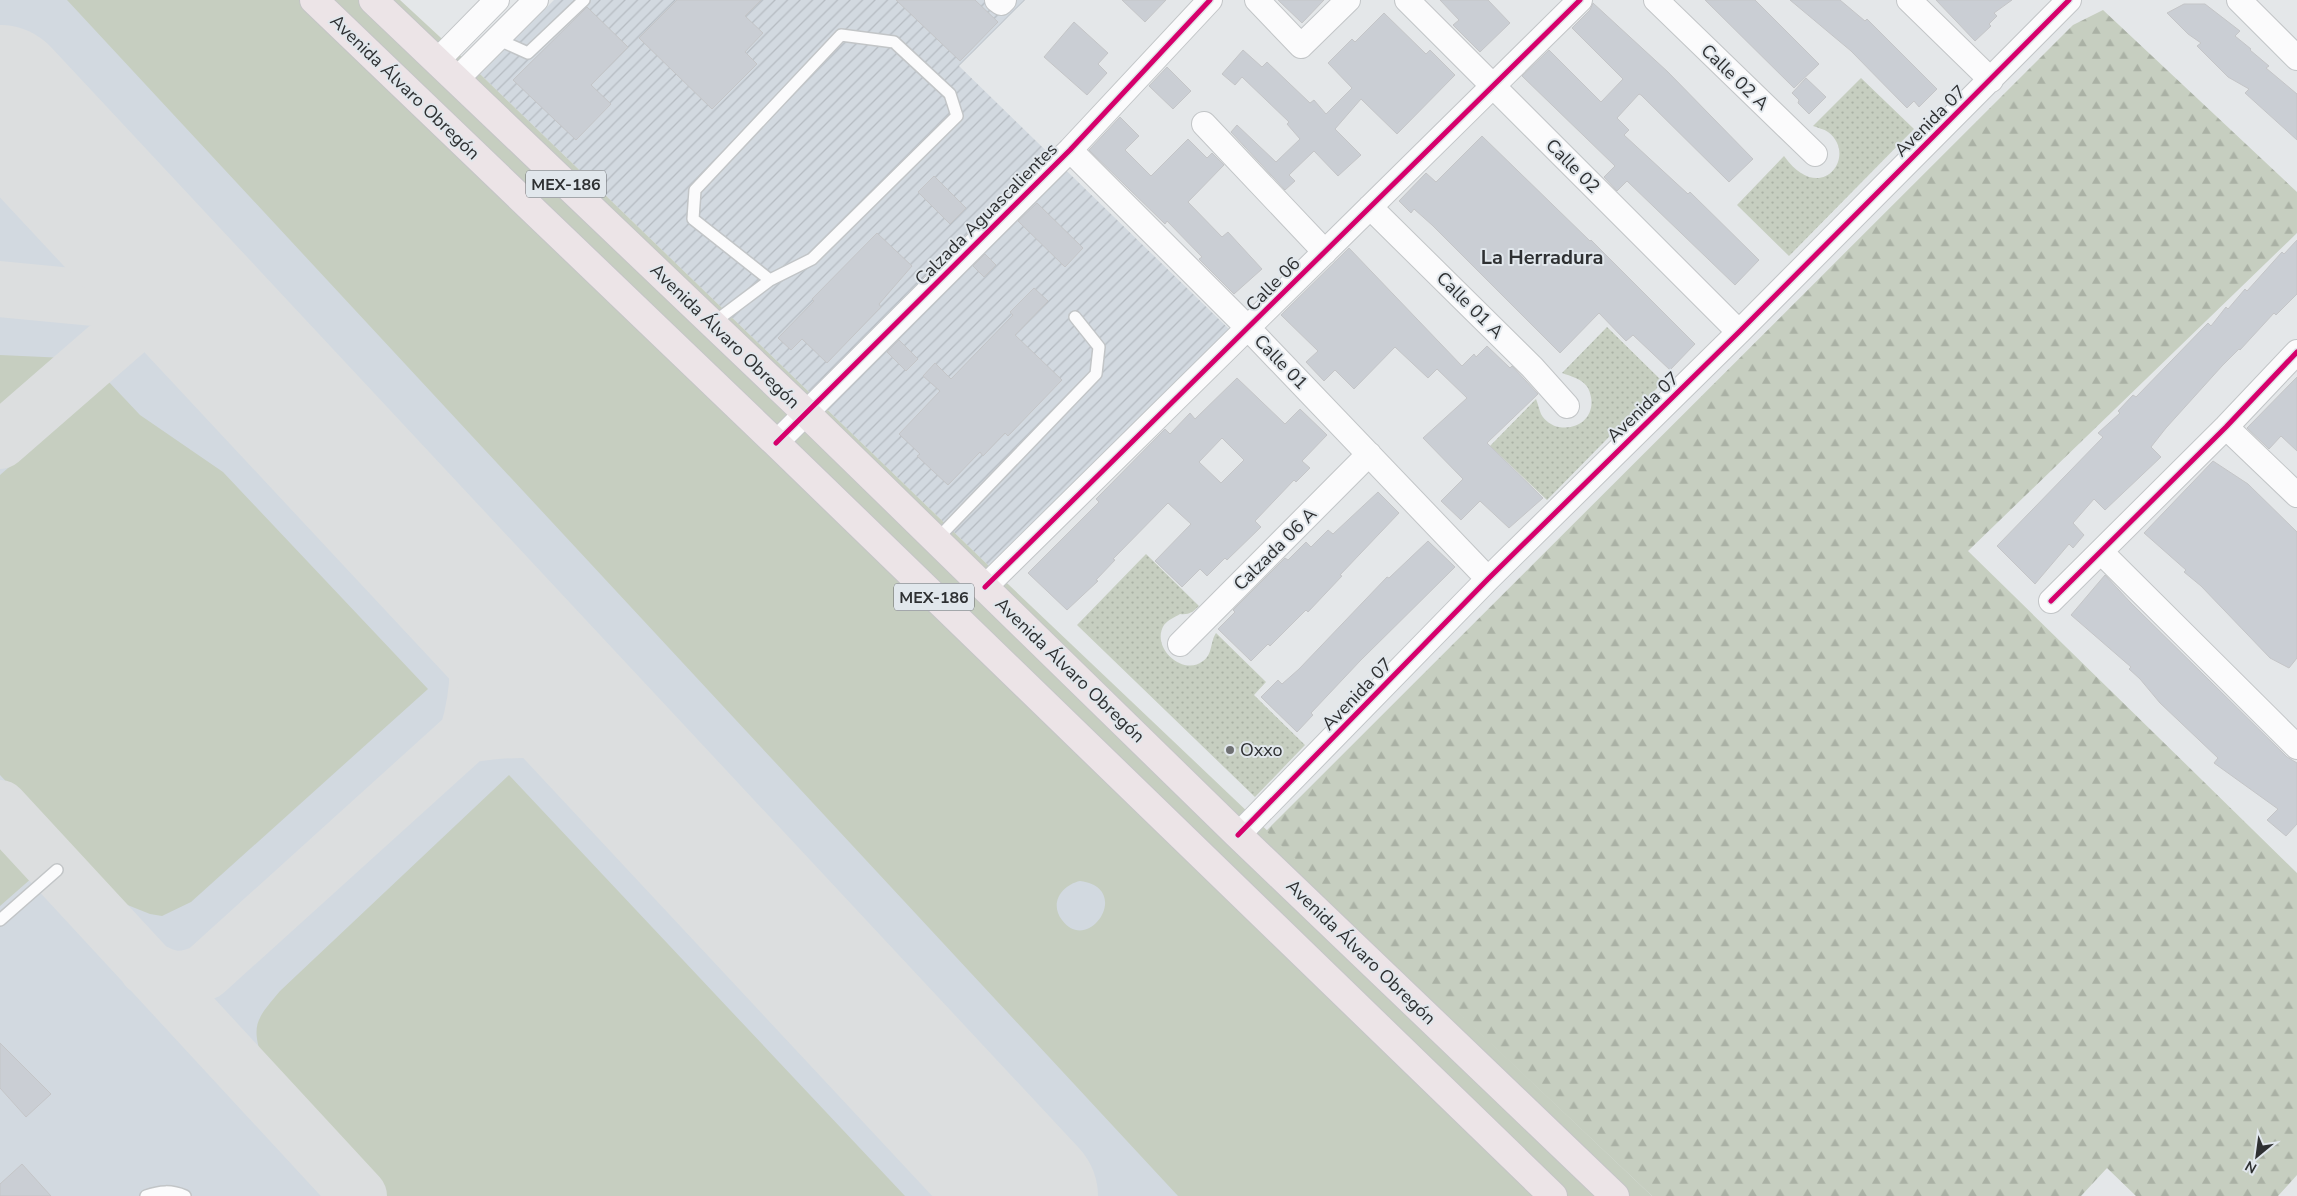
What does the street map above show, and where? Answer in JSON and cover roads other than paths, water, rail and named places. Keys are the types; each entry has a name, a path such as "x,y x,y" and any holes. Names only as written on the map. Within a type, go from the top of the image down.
{"main road":[{"name":"Avenida Álvaro Obregón","path":"314,0 776,443 1553,1196"},
{"name":"Avenida Álvaro Obregón","path":"373,0 806,414 1238,835 1614,1196"}],"street":[{"path":"436,62 497,0"},
{"path":"456,80 536,0"},
{"path":"997,0 1001,3 1004,0"},
{"name":"Calzada Aguascalientes","path":"776,443 1070,150 1210,0"},
{"path":"1257,0 1301,46 1348,0"},
{"name":"Calle 02","path":"1407,0 1740,332"},
{"name":"Calle 06","path":"985,587 1580,0"},
{"name":"Calle 02 A","path":"1656,0 1815,154"},
{"path":"1909,0 1991,80"},
{"name":"Avenida 07","path":"1238,835 1488,579 1740,332 2069,0"},
{"path":"2239,0 2297,58"},
{"path":"1204,124 1325,252"},
{"name":"Calle 01","path":"1070,150 1248,328 1488,579"},
{"name":"Calle 01 A","path":"1370,207 1532,367 1567,406"},
{"path":"2051,601 2297,352"},
{"path":"2226,426 2297,495"},
{"name":"Calzada 06 A","path":"1180,644 1369,454"},
{"path":"2101,552 2297,748"}],"lane":[{"path":"497,39 528,53 584,0"},
{"path":"712,324 770,280 812,259 957,116 950,94 894,42 841,35 695,190 693,219 770,280"},
{"path":"936,540 1096,374 1099,346 1074,317"},
{"path":"0,920 57,870"},
{"path":"146,1196 158,1192 171,1192 185,1196"}],"place":[{"name":"Oxxo","path":"1230,750"}],"district":[{"name":"La Herradura","path":"1542,257"}]}
